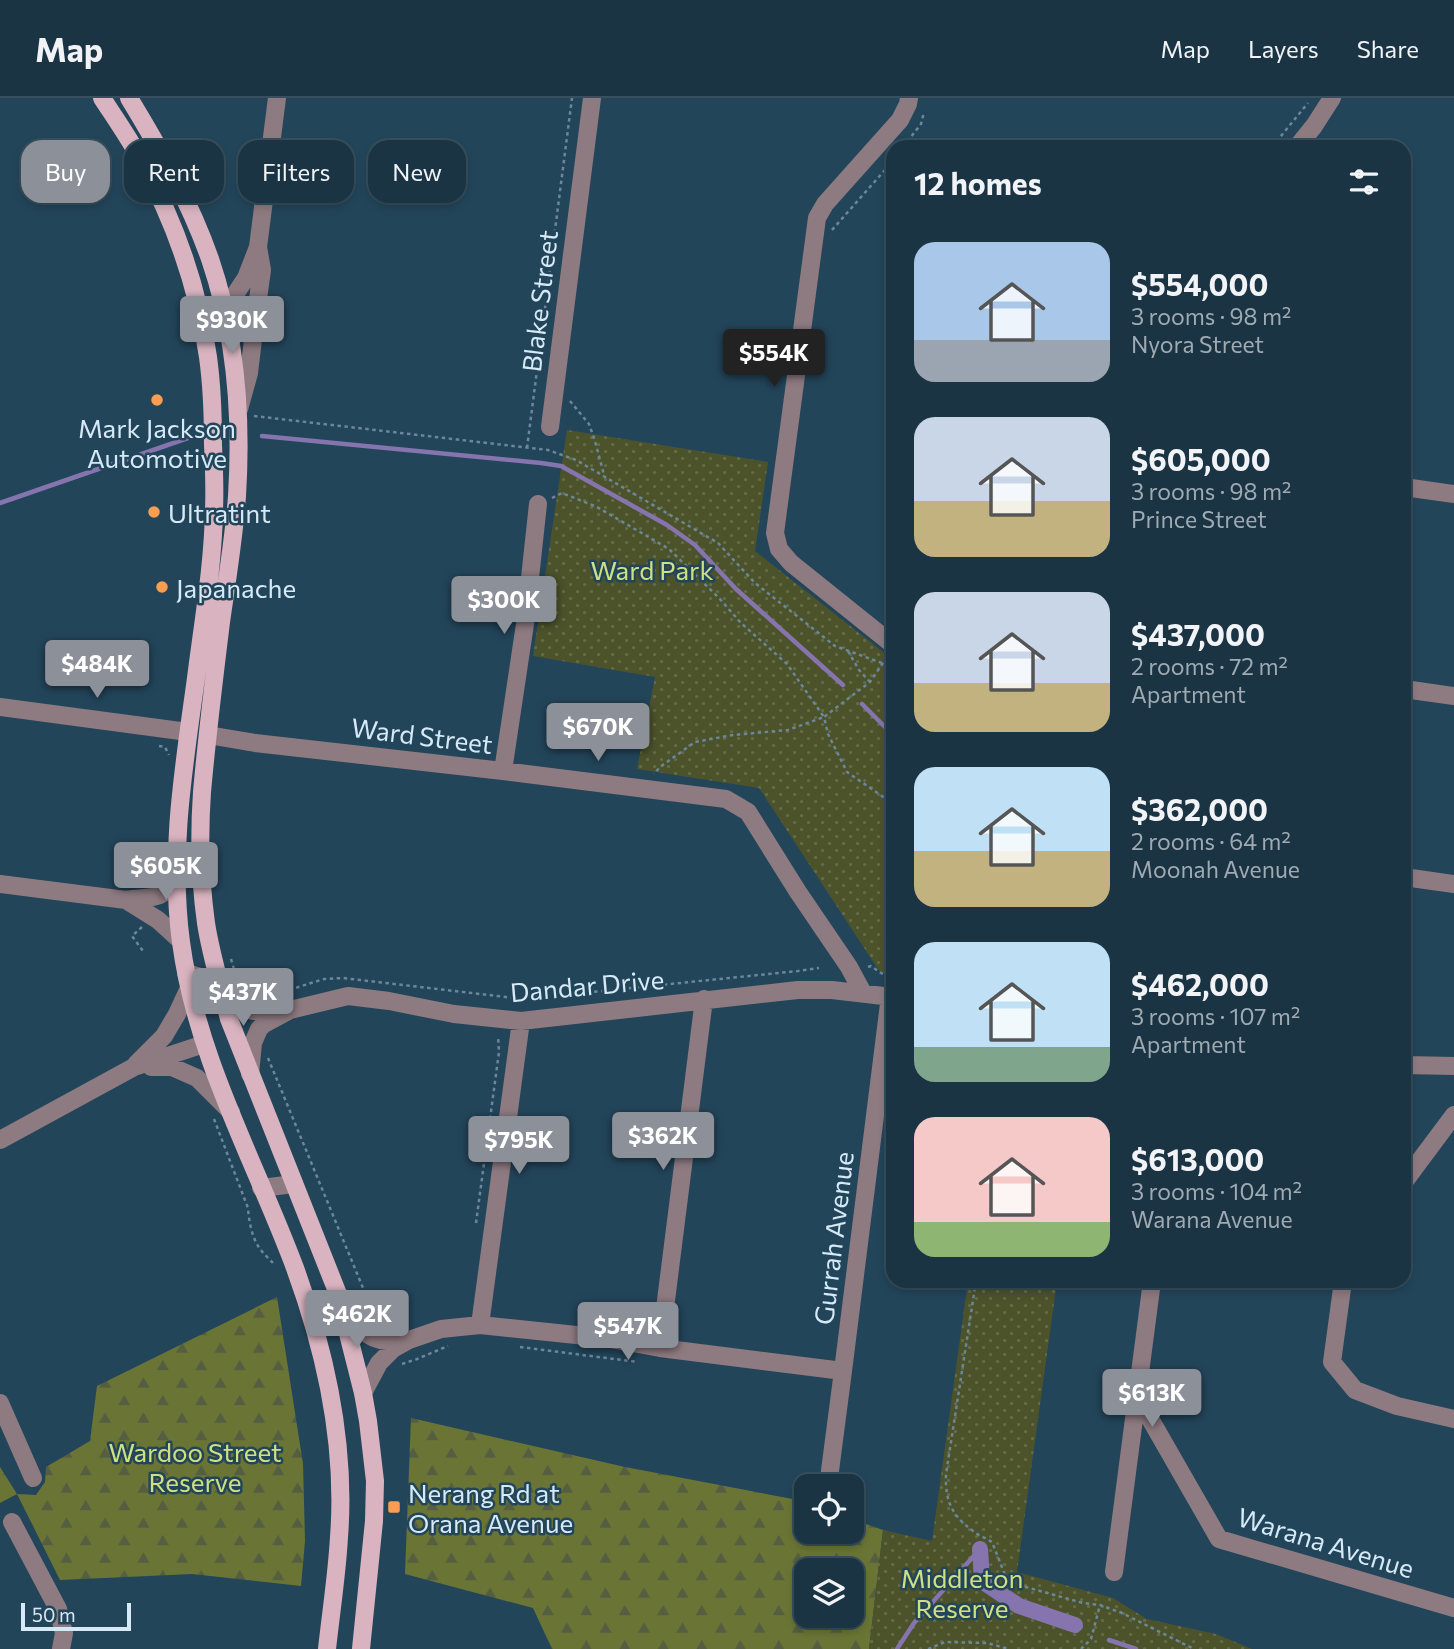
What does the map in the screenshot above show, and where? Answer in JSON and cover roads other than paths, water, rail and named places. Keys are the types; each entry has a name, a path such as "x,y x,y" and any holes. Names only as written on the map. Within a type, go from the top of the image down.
{"main road":[{"path":"102,98 130,140 177,238 190,277 208,355 213,407 215,512 209,578 179,801 176,880 180,940 187,980 222,1115 261,1188 295,1269 321,1351 331,1401 340,1476 339,1536 327,1649"},
{"path":"129,98 192,213 211,261 226,316 235,372 239,445 235,521 208,735 201,810 201,878 206,925 229,1019 338,1294 363,1393 371,1442 374,1521 361,1649"},
{"path":"204,1044 212,1038 220,1020 220,988"}],"street":[{"path":"226,316 230,302 246,278 258,247 277,98"},
{"name":"Blake Street","path":"550,427 592,98"},
{"path":"886,639 791,563 779,549 775,533 817,218 825,204 900,120 909,98"},
{"path":"1303,140 1332,98"},
{"path":"238,413 249,373 262,270 258,247"},
{"path":"202,324 226,316 238,318 257,306"},
{"path":"1411,488 1454,494"},
{"path":"503,771 525,624 538,504"},
{"path":"1411,690 1454,696"},
{"path":"0,707 188,732"},
{"name":"Ward Street","path":"208,735 255,743 726,799 748,812 849,967 863,993"},
{"path":"1411,878 1454,884"},
{"path":"0,884 126,900 163,894 176,880"},
{"path":"126,900 158,920 180,940"},
{"path":"134,1067 164,1036 177,1014 187,980 220,988"},
{"name":"Dandar Drive","path":"220,988 253,1011 290,1010 348,996 454,1014 521,1021 798,990 832,990 886,995"},
{"path":"660,1348 704,999"},
{"name":"Dandar Drive","path":"250,1074 251,1052 259,1029 290,1010"},
{"path":"480,1325 521,1021"},
{"name":"Gurrah Avenue","path":"830,1474 886,1036"},
{"path":"0,1140 134,1067 204,1044"},
{"path":"1411,1065 1454,1066"},
{"path":"134,1067 172,1067 197,1078 222,1115"},
{"path":"1411,1173 1454,1115"},
{"path":"261,1188 295,1184"},
{"path":"1114,1572 1151,1288"},
{"path":"1342,1288 1332,1362 1355,1390 1397,1406 1454,1419"},
{"path":"338,1294 371,1337 390,1342 409,1340"},
{"path":"363,1393 372,1373 388,1352 409,1340 441,1329 480,1325 605,1338 660,1348 844,1371"},
{"name":"Warana Avenue","path":"1137,1396 1219,1539 1454,1608"},
{"path":"0,1402 33,1478"},
{"path":"12,1522 58,1609 64,1633 61,1649"}],"waterway":[{"path":"262,436 561,466 667,525 695,545 736,589 843,685"},
{"path":"0,503 188,438"},
{"path":"862,704 886,728"},
{"path":"897,1649 914,1623 980,1549"},
{"path":"980,1549 982,1581 1019,1606 1075,1625"},
{"path":"1109,1640 1136,1649"}],"place":[{"name":"Mark Jackson Automotive","path":"157,400"},
{"name":"Ultratint","path":"154,512"},
{"name":"Japanache","path":"162,587"},
{"name":"Nerang Rd at Orana Avenue","path":"394,1507"}],"park label":[{"name":"Ward Park","path":"652,569"},
{"name":"Wardoo Street Reserve","path":"195,1466"},
{"name":"Middleton Reserve","path":"962,1592"}]}
